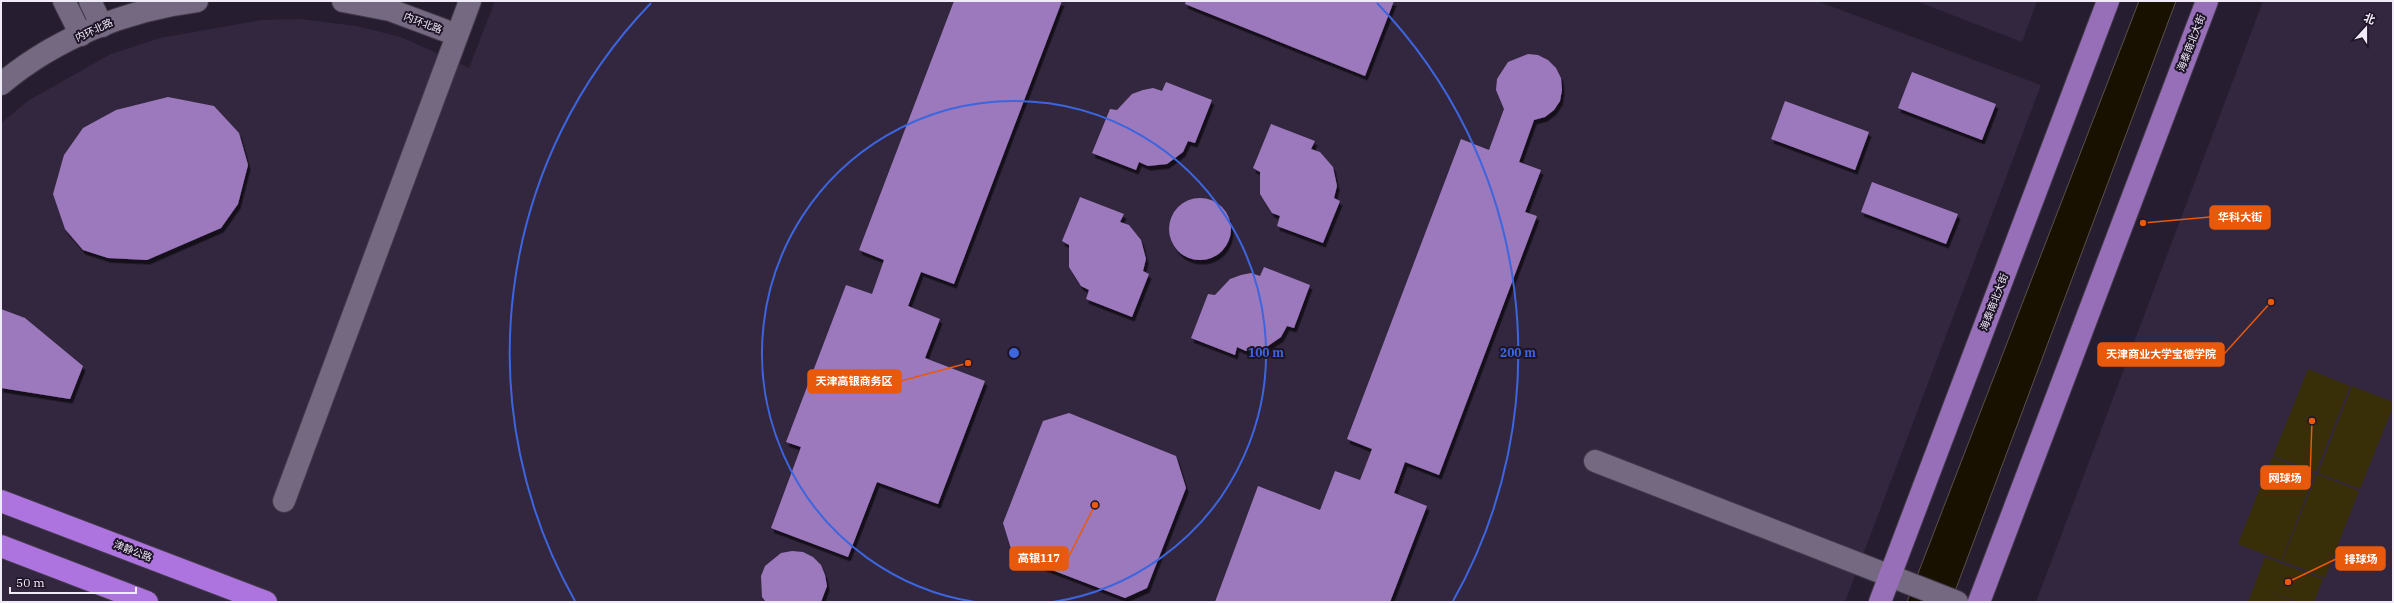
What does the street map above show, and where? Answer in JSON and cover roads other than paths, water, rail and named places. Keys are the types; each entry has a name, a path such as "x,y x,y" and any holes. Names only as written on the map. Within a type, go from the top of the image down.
{"highway":[{"name":"津静公路","path":"1,501 266,602"},
{"path":"1,546 146,602"}],"main road":[{"name":"海泰南北大街","path":"1880,602 1897,579 2108,1"},
{"name":"海泰南北大街","path":"1979,602 2207,1"}],"street":[{"path":"64,1 81,35"},
{"path":"90,1 102,26"},
{"name":"内环北路","path":"1,84 24,67 81,35 120,17 197,1"},
{"name":"内环北路","path":"342,1 390,10 457,35"},
{"path":"284,501 470,1"},
{"path":"1594,461 1957,602"}],"place":[{"name":"华科大街","path":"2143,223"},
{"name":"天津商业大学宝德学院","path":"2271,302"},
{"name":"天津高银商务区","path":"968,363"},
{"name":"网球场","path":"2312,421"},
{"name":"高银117","path":"1095,505"},
{"name":"排球场","path":"2288,582"}]}
